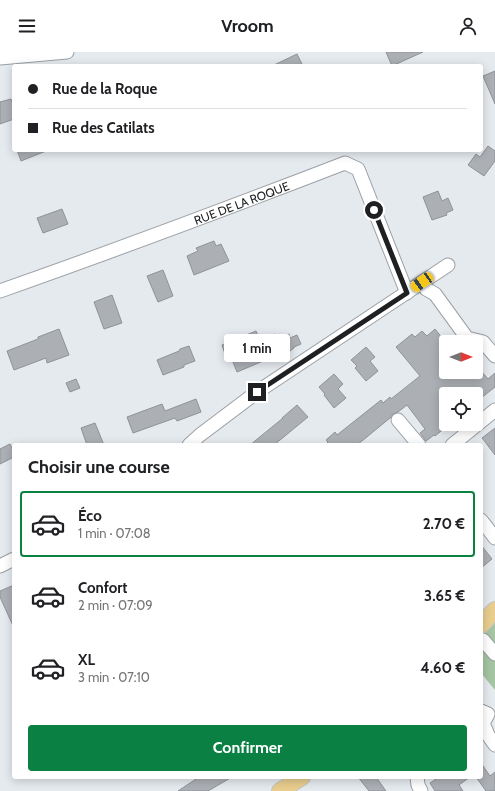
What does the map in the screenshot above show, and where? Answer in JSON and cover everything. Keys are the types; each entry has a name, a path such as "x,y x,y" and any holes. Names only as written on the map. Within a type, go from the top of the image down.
{"main road":[{"path":"483,631 495,610"},
{"path":"280,791 299,779"}],"street":[{"path":"0,58 67,52"},
{"name":"RUE DE LA ROQUE","path":"0,291 345,164 358,169 407,293"},
{"path":"191,443 257,392 448,265"},
{"path":"422,282 426,289 435,294 467,338 483,342 495,356"},
{"path":"454,443 495,410"},
{"path":"398,420 417,443"},
{"path":"483,523 495,538"},
{"path":"0,566 12,560"},
{"path":"483,635 495,654"},
{"path":"483,712 488,714 483,723 488,735 495,745"},
{"path":"417,779 421,791"}],"green space":[{"path":"495,623 495,690 483,675 483,635"}],"building":[{"path":"386,52 423,52 396,64 391,64"},
{"path":"297,54 302,64 276,64"},
{"path":"495,71 495,104 483,76"},
{"path":"11,99 12,120 0,124 0,102"},
{"path":"488,146 495,151 495,161 484,176 468,165 476,154 480,157"},
{"path":"18,152 44,152 21,161"},
{"path":"438,191 442,201 448,198 453,210 446,213 447,215 432,220 423,197"},
{"path":"62,209 68,224 43,233 37,218"},
{"path":"214,241 216,246 221,244 229,261 194,275 187,256 198,251 196,248"},
{"path":"163,270 173,296 158,302 147,276"},
{"path":"112,295 122,323 104,329 94,302"},
{"path":"59,329 69,355 47,363 46,358 14,370 7,351"},
{"path":"435,329 440,335 439,379 483,379 483,373 488,379 495,373 495,387 483,396 483,387 439,387 439,431 441,431 426,441 420,433 425,429 407,405 393,414 359,443 327,443 328,442 326,440 335,432 337,435 381,400 383,403 390,397 391,399 420,376 396,347 412,334 415,337 422,331 427,336"},
{"path":"256,331 260,340 275,334 277,339 289,334 290,338 297,335 301,344 294,347 286,354 276,358 275,356 237,372 229,352 225,354 222,345"},
{"path":"189,346 195,361 163,375 157,360"},
{"path":"366,347 375,357 370,361 378,371 366,381 355,368 357,366 351,360"},
{"path":"334,374 343,384 338,389 346,398 334,408 319,387"},
{"path":"76,379 80,388 70,392 66,383"},
{"path":"196,399 201,412 177,421 175,418 133,433 127,417 162,404 165,411"},
{"path":"297,405 308,417 276,443 252,443 283,418"},
{"path":"95,423 103,443 86,443 81,428"},
{"path":"495,428 495,455 482,438"},
{"path":"10,444 12,448 12,458 0,464 0,449"},
{"path":"483,548 492,559 483,566"},
{"path":"12,586 12,624 0,597 0,591"},
{"path":"483,766 490,776 495,772 495,791 486,791 477,779 483,779"},
{"path":"196,779 229,779 208,791 178,791"},
{"path":"360,779 377,779 386,791 369,791"},
{"path":"436,779 467,779 459,785 463,791 435,791 430,783"}],"route":[{"path":"257,392 407,293 374,210"}]}
